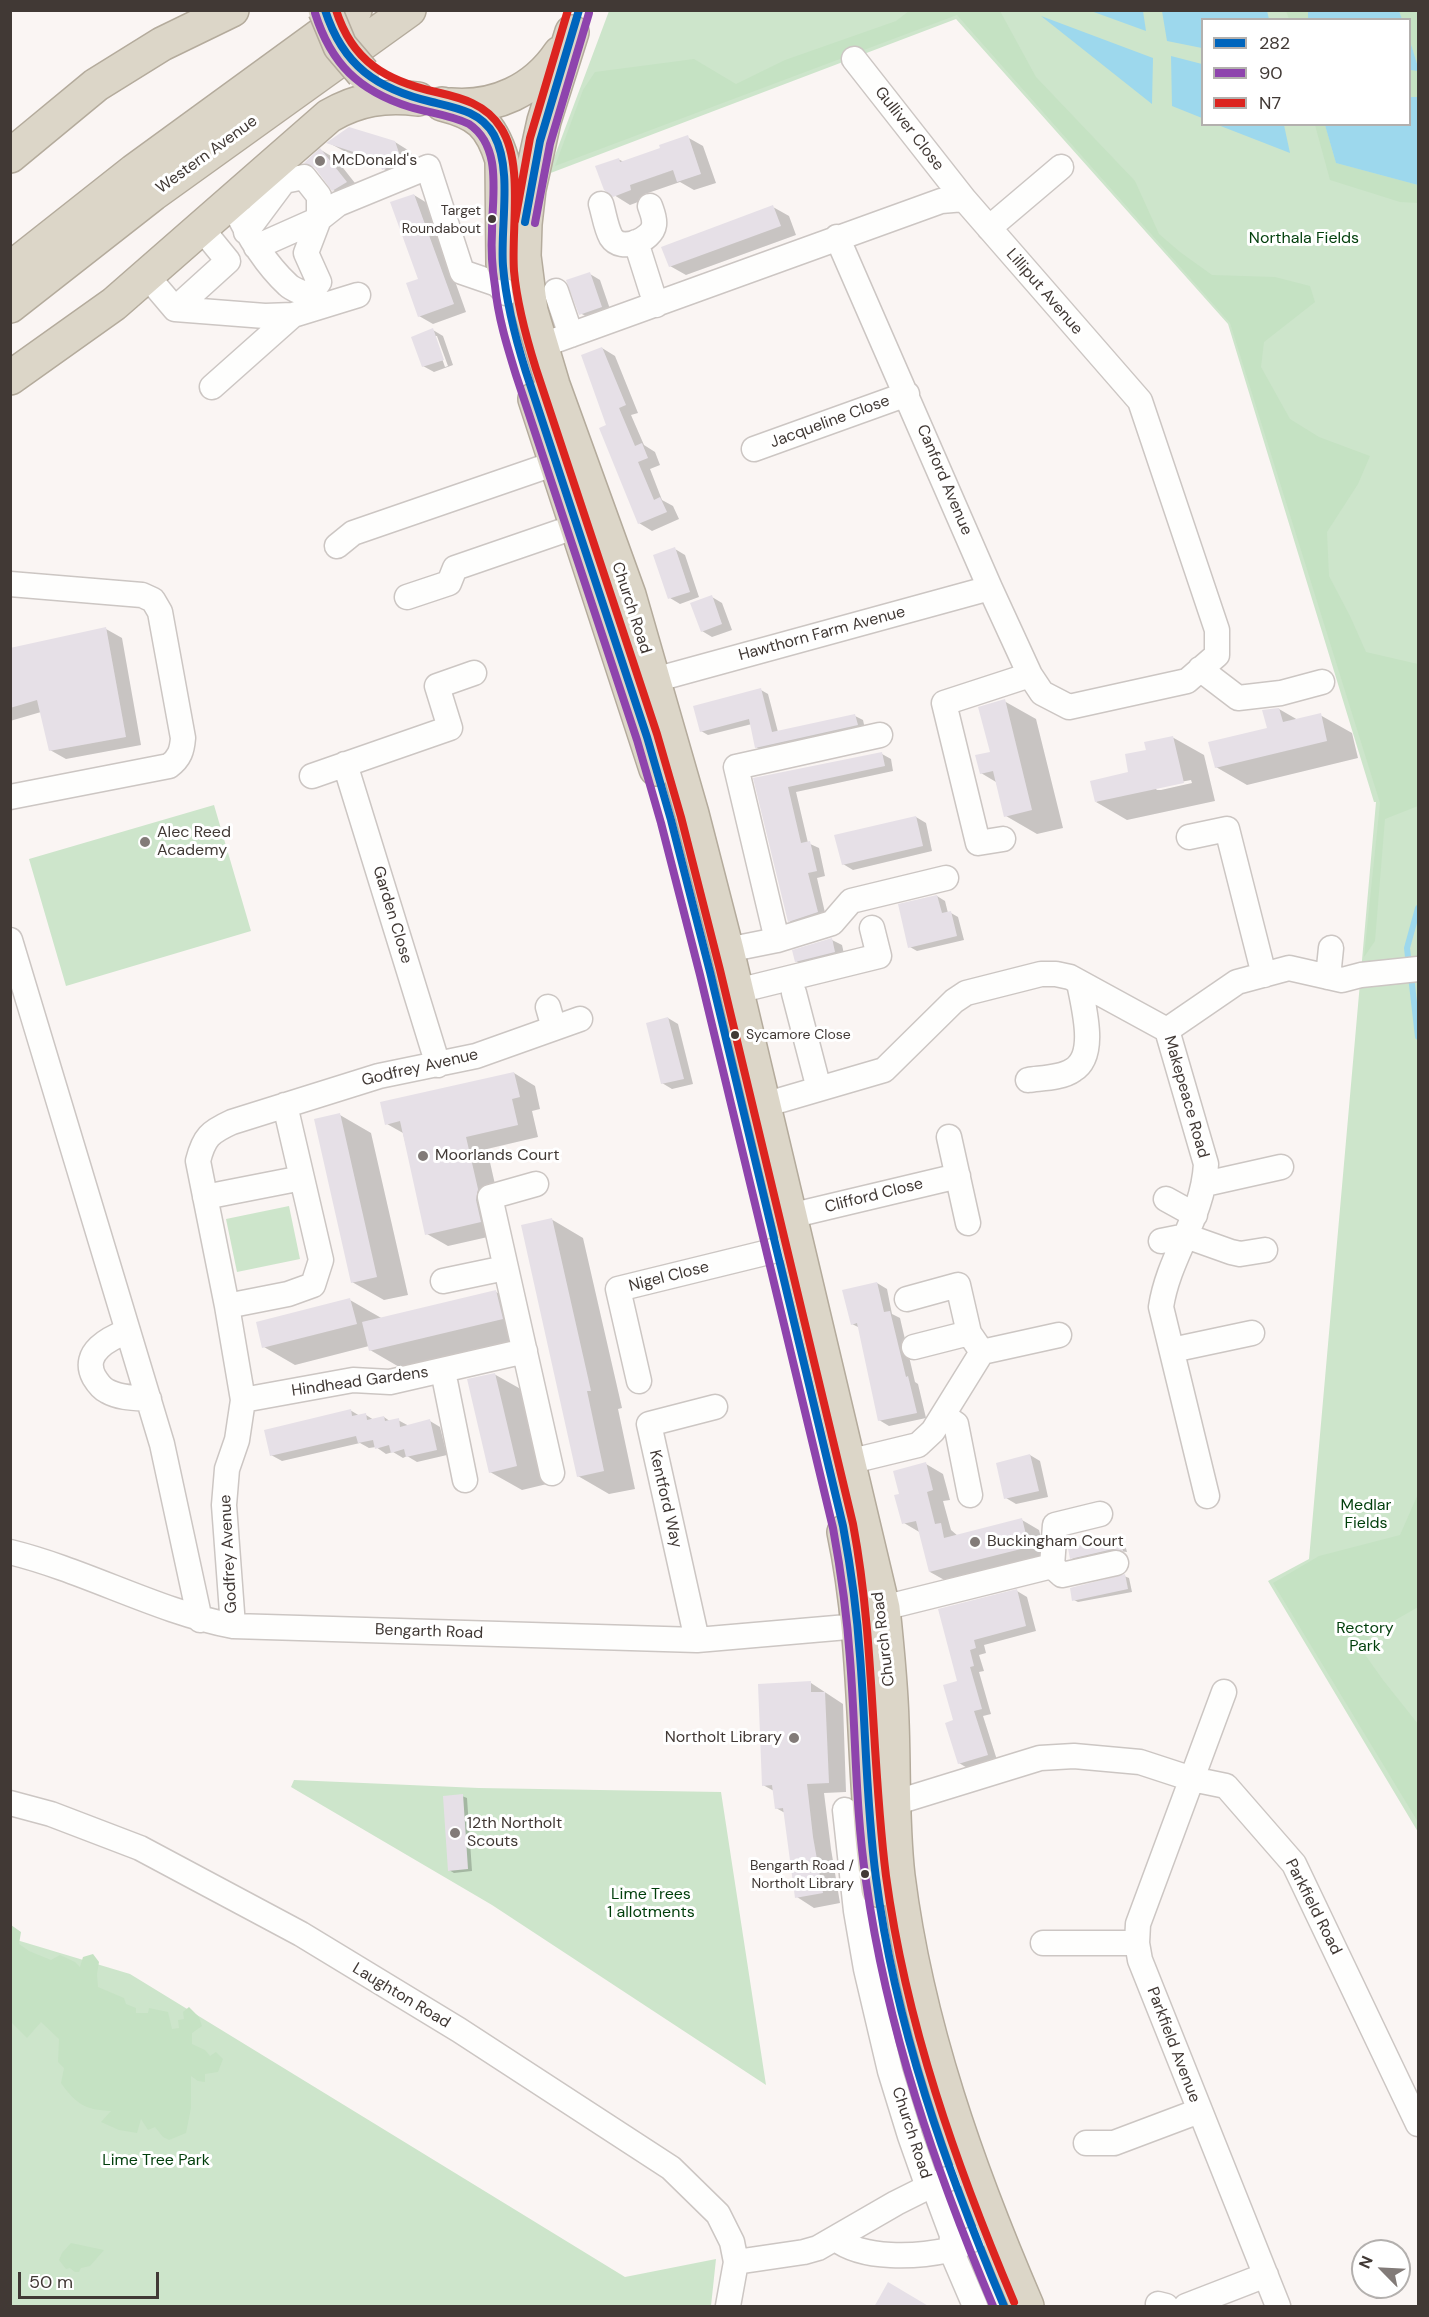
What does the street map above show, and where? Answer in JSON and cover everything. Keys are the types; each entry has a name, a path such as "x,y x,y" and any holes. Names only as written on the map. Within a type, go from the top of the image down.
{"highway":[{"path":"10,156 96,85 162,45 232,10"},
{"path":"325,10 340,46 363,73 389,89 430,101"},
{"name":"Western Avenue","path":"10,269 134,171 355,10"},
{"name":"Western Avenue","path":"10,306 153,194 409,10"},
{"path":"10,378 114,304 329,116 365,99 480,105 520,92 543,75 554,63 575,21"},
{"name":"Church Road","path":"575,21 544,121 529,189 525,224 526,283 540,346 629,595 692,814 727,950 848,1462 879,1613 892,1723 898,1874 924,2010 976,2183 1027,2307"},
{"name":"Church Road","path":"430,101 475,116 491,131 502,160 502,232 506,293 519,352 647,737 672,820 850,1558 879,1613 869,1809 881,1908 891,1964 914,2054 940,2182 963,2244 1004,2307"}],"street":[{"name":"Gulliver Close","path":"854,59 964,200"},
{"path":"251,239 284,235 319,219 338,204 428,167 462,273 497,284 506,293"},
{"path":"988,228 1061,167"},
{"path":"232,202 251,239 289,286 309,296 319,282 306,253 319,219 319,196 304,177 284,181 251,239"},
{"path":"540,346 941,201 964,200"},
{"name":"Lilliput Avenue","path":"964,200 1140,401 1217,630 1216,655 1187,681 1069,707"},
{"path":"601,204 611,237 619,243 644,239 654,228 655,221 650,206"},
{"path":"175,309 228,261 202,229"},
{"path":"284,235 293,315"},
{"name":"Canford Avenue","path":"837,237 1030,675 1042,693 1069,707"},
{"path":"636,242 656,305"},
{"path":"147,276 175,309 265,316 293,315 358,295"},
{"path":"556,291 571,335"},
{"path":"212,387 293,315"},
{"name":"Jacqueline Close","path":"754,449 907,394"},
{"path":"337,546 353,533 556,463"},
{"path":"407,597 449,583 455,568 577,526"},
{"path":"10,584 142,595 153,600 160,612 183,738 182,749 176,761 169,765 10,797"},
{"name":"Hawthorn Farm Avenue","path":"654,680 990,588"},
{"path":"1200,669 1238,698 1281,693 1322,682"},
{"path":"312,776 450,729 437,686 474,673"},
{"path":"1003,839 978,843 944,703 1030,675"},
{"path":"777,940 736,767 880,735"},
{"name":"Garden Close","path":"345,764 438,1065"},
{"path":"1189,837 1227,829 1264,975"},
{"path":"727,950 777,940 832,923 851,902 946,878"},
{"path":"736,991 879,956 872,928"},
{"path":"10,940 162,1444 200,1620"},
{"path":"1331,948 1335,979"},
{"path":"1167,1029 1237,982 1289,968 1335,979 1398,965"},
{"name":"Makepeace Road","path":"764,1105 884,1070 954,1000 966,993 1041,974 1063,975 1167,1029 1206,1164 1205,1184 1165,1284 1161,1307 1208,1496"},
{"path":"1028,1080 1068,1073 1074,1070 1084,1058 1088,1040 1079,982"},
{"path":"794,993 819,1089"},
{"name":"Godfrey Avenue","path":"233,1626 224,1505 227,1469 237,1440 243,1400 227,1305 198,1161 202,1143 214,1130 232,1122 379,1076 476,1056 551,1018 580,1019"},
{"path":"227,1305 288,1294 313,1285 321,1260 285,1106"},
{"path":"949,1137 968,1223"},
{"path":"1205,1184 1281,1167"},
{"name":"Clifford Close","path":"790,1216 958,1176"},
{"path":"205,1197 302,1178"},
{"path":"536,1184 490,1197 552,1473"},
{"path":"1166,1199 1190,1226 1231,1252 1240,1254 1265,1251"},
{"path":"1161,1241 1190,1226"},
{"name":"Nigel Close","path":"639,1381 618,1289 777,1250"},
{"path":"443,1281 506,1268"},
{"path":"848,1462 918,1445 933,1431 943,1415 975,1342 958,1285 907,1299"},
{"path":"128,1331 102,1344 94,1353 91,1364 93,1374 107,1391 123,1397 149,1399"},
{"path":"1172,1350 1252,1333"},
{"path":"914,1347 1059,1335"},
{"name":"Hindhead Gardens","path":"243,1400 353,1380 390,1382 525,1351"},
{"name":"Hindhead Gardens","path":"442,1371 465,1480"},
{"name":"Kentford Way","path":"697,1640 649,1424 715,1407"},
{"path":"943,1415 956,1424 970,1495"},
{"path":"1100,1514 1055,1525 1052,1566 1062,1575 1116,1563"},
{"name":"Bengarth Road","path":"10,1552 47,1561 200,1620 233,1626 697,1640 879,1613 1052,1566"},
{"name":"Parkfield Avenue","path":"1224,1692 1138,1924 1137,1943 1140,1960 1278,2307"},
{"name":"Parkfield Road","path":"894,1803 1040,1758 1108,1758 1140,1762 1192,1779 1226,1786 1293,1864 1419,2124"},
{"name":"Laughton Road","path":"10,1803 51,1814 140,1848 301,1934 459,2030 671,2168 718,2214 732,2242 736,2262"},
{"name":"Church Road","path":"846,1810 851,1880 866,1970 891,2071 910,2136 940,2182"},
{"path":"1043,1943 1137,1943"},
{"path":"1086,2143 1114,2143 1199,2111"},
{"path":"728,2307 736,2262 804,2252 836,2239 940,2182"},
{"path":"836,2239 845,2246 855,2249 903,2256 963,2244"},
{"name":"Church Road","path":"963,2244 975,2307"},
{"path":"1186,2307 1266,2275"}],"green space":[{"name":"Northala Fields","path":"609,11 1418,11 1418,1832 1268,1581 1309,1559 1376,802 1374,802 1228,324 956,19 548,174"},
{"path":"909,11 1000,11 1036,77 1135,181 1159,234 1212,275 1275,277 1310,286 1315,302 1264,342 1261,367 1290,419 1319,437 1370,456 1358,484 1327,532 1329,576 1366,652 1418,664 1418,806 1385,819 1375,941 1364,957 1380,803 1230,323 957,15 555,166 583,90 595,72 694,59 736,84 785,60 896,21"},
{"path":"1286,11 1308,11 1308,18 1289,18"},
{"path":"1399,11 1418,11 1418,67 1411,44 1411,18 1402,18"},
{"path":"1411,70 1418,71 1418,97 1411,97"},
{"path":"1315,126 1325,126 1336,163 1418,185 1418,203 1400,202 1330,180"},
{"path":"214,805 251,931 66,986 29,859"},
{"path":"289,1206 300,1259 237,1272 226,1219"},
{"name":"Rectory Park","path":"1418,1494 1418,1607 1373,1633 1361,1649 1418,1724 1418,1822 1273,1583 1319,1556 1400,1535"},
{"name":"Lime Trees 1 allotments","path":"294,1780 479,1788 721,1792 766,2085 492,1905 291,1787"},
{"path":"11,1925 21,1932 19,1944 51,1960 60,1955 80,1967 83,1957 93,1954 99,1962 98,1987 124,1998 126,2004 136,2008 136,2013 148,2013 149,2008 168,2012 172,2029 179,2028 178,2020 184,2019 183,2012 189,2007 199,2017 202,2026 192,2033 192,2044 205,2050 210,2056 216,2052 223,2059 218,2072 205,2074 205,2082 198,2081 191,2076 191,2108 186,2133 169,2140 163,2137 155,2127 148,2130 141,2119 137,2133 119,2130 101,2122 111,2111 88,2107 77,2101 66,2090 61,2083 64,2068 58,2062 59,2039 41,2022 27,2038 11,2022"},
{"name":"Lime Tree Park","path":"10,1938 130,1974 625,2277 716,2259 711,2306 11,2306"},
{"path":"71,2243 104,2250 90,2266 75,2272 70,2268 66,2269 59,2260"}],"water":[{"path":"1091,11 1143,11 1146,31"},
{"path":"1162,11 1267,11 1269,18 1201,18 1201,48 1167,41"},
{"path":"1308,11 1399,11 1402,18 1308,18"},
{"path":"1041,16 1153,58 1152,104"},
{"path":"1411,44 1418,67 1418,71 1411,70"},
{"path":"1171,56 1201,64 1201,118 1172,106"},
{"path":"1411,97 1418,97 1418,185 1336,163 1325,126 1411,126"},
{"path":"1221,126 1284,126 1290,153"}],"building":[{"path":"349,127 395,141 402,162 382,170 378,160 326,143"},
{"path":"688,135 701,174 677,182 673,170 630,185 631,190 613,197 604,190 595,166 619,158 620,162"},
{"path":"320,148 347,182 332,191 315,168 304,163"},
{"path":"414,194 454,304 418,317 406,283 418,279 390,202"},
{"path":"773,205 781,226 669,267 661,247"},
{"path":"590,272 602,307 579,315 566,280"},
{"path":"433,328 444,360 422,367 411,337"},
{"path":"602,347 626,405 619,408 635,446 642,443 648,458 638,462 654,500 660,497 667,512 638,524 599,428 606,425 581,355"},
{"path":"675,547 690,592 668,599 653,555"},
{"path":"712,595 722,624 701,632 690,603"},
{"path":"106,627 126,737 49,751 37,700 10,708 10,648"},
{"path":"761,688 772,732 855,714 858,725 755,748 749,719 700,732 693,706"},
{"path":"1005,699 1032,810 1004,817 993,771 980,774 975,755 990,752 978,707"},
{"path":"1279,708 1283,722 1321,713 1327,741 1215,768 1208,742 1267,728 1262,710"},
{"path":"1173,736 1184,783 1095,802 1090,781 1128,772 1125,754 1146,750 1144,742"},
{"path":"882,752 885,766 788,787 801,843 810,841 817,871 808,873 818,912 788,922 753,778"},
{"path":"916,816 923,846 842,865 834,835"},
{"path":"937,895 942,913 951,911 957,936 908,948 898,904"},
{"path":"832,938 835,952 795,962 792,950"},
{"path":"668,1017 684,1079 661,1084 646,1023"},
{"name":"Moorlands Court","path":"514,1072 520,1097 512,1099 518,1125 466,1137 478,1189 476,1200 481,1222 425,1235 400,1121 385,1125 380,1102"},
{"path":"340,1113 377,1277 351,1283 314,1119"},
{"path":"552,1218 591,1391 587,1391 604,1471 577,1477 521,1225"},
{"path":"877,1282 884,1312 890,1311 917,1413 878,1421 857,1323 851,1325 842,1290"},
{"path":"496,1290 503,1319 369,1351 362,1322"},
{"path":"350,1298 357,1324 262,1348 256,1322"},
{"path":"495,1373 517,1466 489,1473 467,1379"},
{"path":"351,1409 352,1416 366,1413 367,1420 384,1416 385,1421 399,1418 400,1427 430,1419 437,1450 406,1457 404,1449 391,1453 389,1445 375,1449 373,1440 358,1443 356,1436 270,1456 264,1430"},
{"path":"1030,1454 1039,1491 1004,1499 996,1463"},
{"name":"Buckingham Court","path":"926,1462 933,1490 927,1492 935,1524 941,1523 944,1538 1022,1518 1029,1547 929,1572 916,1521 902,1524 894,1495 899,1494 893,1471"},
{"path":"1120,1536 1123,1551 1113,1549 1070,1559 1068,1548"},
{"path":"1125,1574 1128,1589 1072,1601 1070,1588"},
{"path":"1017,1589 1026,1626 974,1640 976,1648 970,1650 974,1666 970,1667 982,1709 974,1711 988,1755 958,1764 945,1723 953,1720 943,1685 957,1681 938,1609"},
{"name":"Northolt Library","path":"811,1681 811,1692 825,1692 829,1783 807,1784 823,1893 795,1898 783,1808 775,1809 772,1785 762,1786 758,1684"},
{"name":"12th Northolt Scouts","path":"463,1794 468,1869 448,1871 443,1796"},
{"path":"888,2282 930,2307 874,2307"}],"waterway":[{"path":"1409,966 1407,948 1418,908"},
{"path":"1411,976 1418,1037"}],"transit line":[{"name":"282","path":"325,10 342,46 365,72 379,82 412,97 468,112 489,127 500,149 504,181 503,266 506,293 515,333 647,737 671,820 710,972 843,1526 859,1640 868,1795 876,1878 896,1988 925,2096 962,2202 1004,2306"},
{"name":"N7","path":"336,10 351,43 373,66 402,82 473,103 495,120 508,143 512,159 515,197 514,271 522,321 657,734 681,817 853,1524 865,1612 886,1876 906,1986 953,2146 1014,2302"},
{"name":"N7","path":"515,221 530,138 568,10"},
{"name":"282","path":"525,222 540,141 579,10"},
{"name":"90","path":"315,13 329,47 349,73 362,84 376,93 410,107 455,118 469,124 480,134 491,159 494,188 492,265 503,331 637,740 661,823 700,975 833,1528 849,1643 862,1853 875,1936 887,1991 900,2044 933,2150 993,2306"},
{"name":"90","path":"535,223 550,144 589,13"}],"place":[{"name":"McDonald's","path":"320,161"},
{"name":"Target Roundabout","path":"492,219"},
{"name":"Alec Reed Academy","path":"145,842"},
{"name":"Sycamore Close","path":"735,1035"},
{"name":"Moorlands Court","path":"423,1156"},
{"name":"Buckingham Court","path":"975,1542"},
{"name":"Northolt Library","path":"794,1738"},
{"name":"12th Northolt Scouts","path":"455,1833"},
{"name":"Bengarth Road / Northolt Library","path":"865,1874"}],"park label":[{"name":"Medlar Fields","path":"1366,1515"}]}
